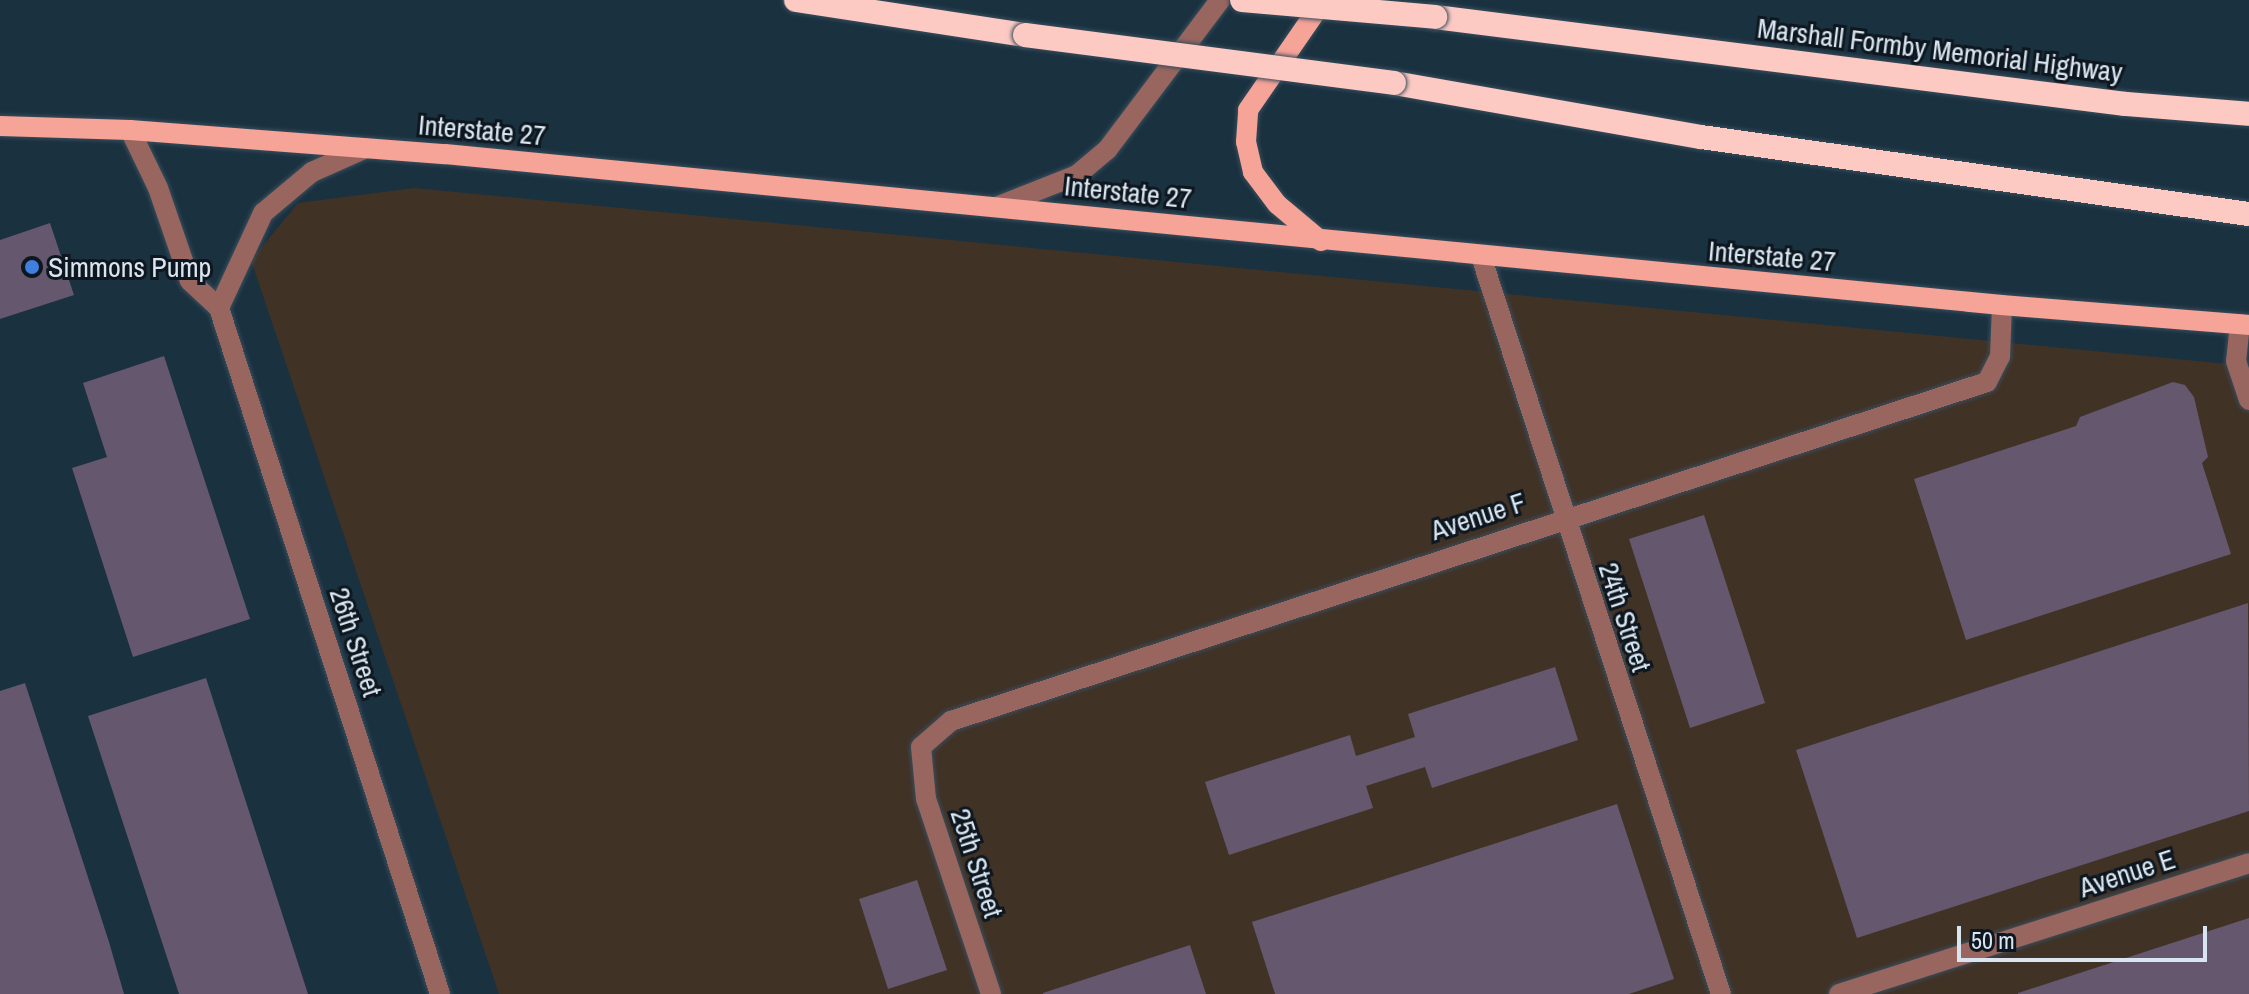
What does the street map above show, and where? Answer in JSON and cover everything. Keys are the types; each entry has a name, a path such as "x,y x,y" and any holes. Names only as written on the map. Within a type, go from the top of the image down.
{"highway":[{"path":"796,0 1025,35 1394,83 1701,137 2249,214"},
{"name":"Marshall Formby Memorial Highway","path":"1242,0 1435,17 2126,104 2249,114"}],"main road":[{"path":"1321,241 1277,204 1253,172 1246,142 1248,110 1324,0"},
{"name":"Interstate 27","path":"0,126 130,130 366,148 2002,305 2244,324"}],"street":[{"path":"996,207 1077,175 1107,150 1220,0"},
{"name":"26th Street","path":"130,130 158,188 190,281 219,308 440,994"},
{"path":"219,308 263,213 312,172 366,148"},
{"name":"24th Street","path":"1481,256 1563,517 1721,994"},
{"name":"Avenue F","path":"921,747 951,721 1563,517 1987,382 2000,357 2002,305"},
{"path":"2244,324 2236,361 2249,400"},
{"name":"25th Street","path":"921,747 926,799 991,994"},
{"name":"Avenue E","path":"1839,994 2249,863"}],"shaded area":[{"path":"414,188 2249,366 2249,994 499,994 251,260 298,203"}],"building":[{"name":"Simmons Pump","path":"50,223 74,295 0,319 0,240"},
{"path":"164,356 250,619 133,657 72,468 107,457 83,383"},
{"path":"2173,382 2185,385 2194,397 2208,457 2202,463 2231,554 1966,640 1914,479 2076,426 2080,417"},
{"path":"1704,515 1765,703 1690,728 1629,539"},
{"path":"2248,603 2249,811 1857,938 1796,750"},
{"path":"1555,667 1578,740 1432,788 1425,767 1366,786 1373,808 1229,855 1205,782 1350,735 1356,756 1415,737 1408,714"},
{"path":"206,678 308,994 179,994 88,716"},
{"path":"25,683 124,994 0,994 0,691"},
{"path":"1617,804 1674,979 1629,994 1275,994 1252,922"},
{"path":"917,880 947,970 888,989 859,899"},
{"path":"2249,918 2249,994 2018,994 2018,993"},
{"path":"1190,945 1206,994 1043,994 1043,993"}],"place":[{"name":"Simmons Pump","path":"32,267"}]}
